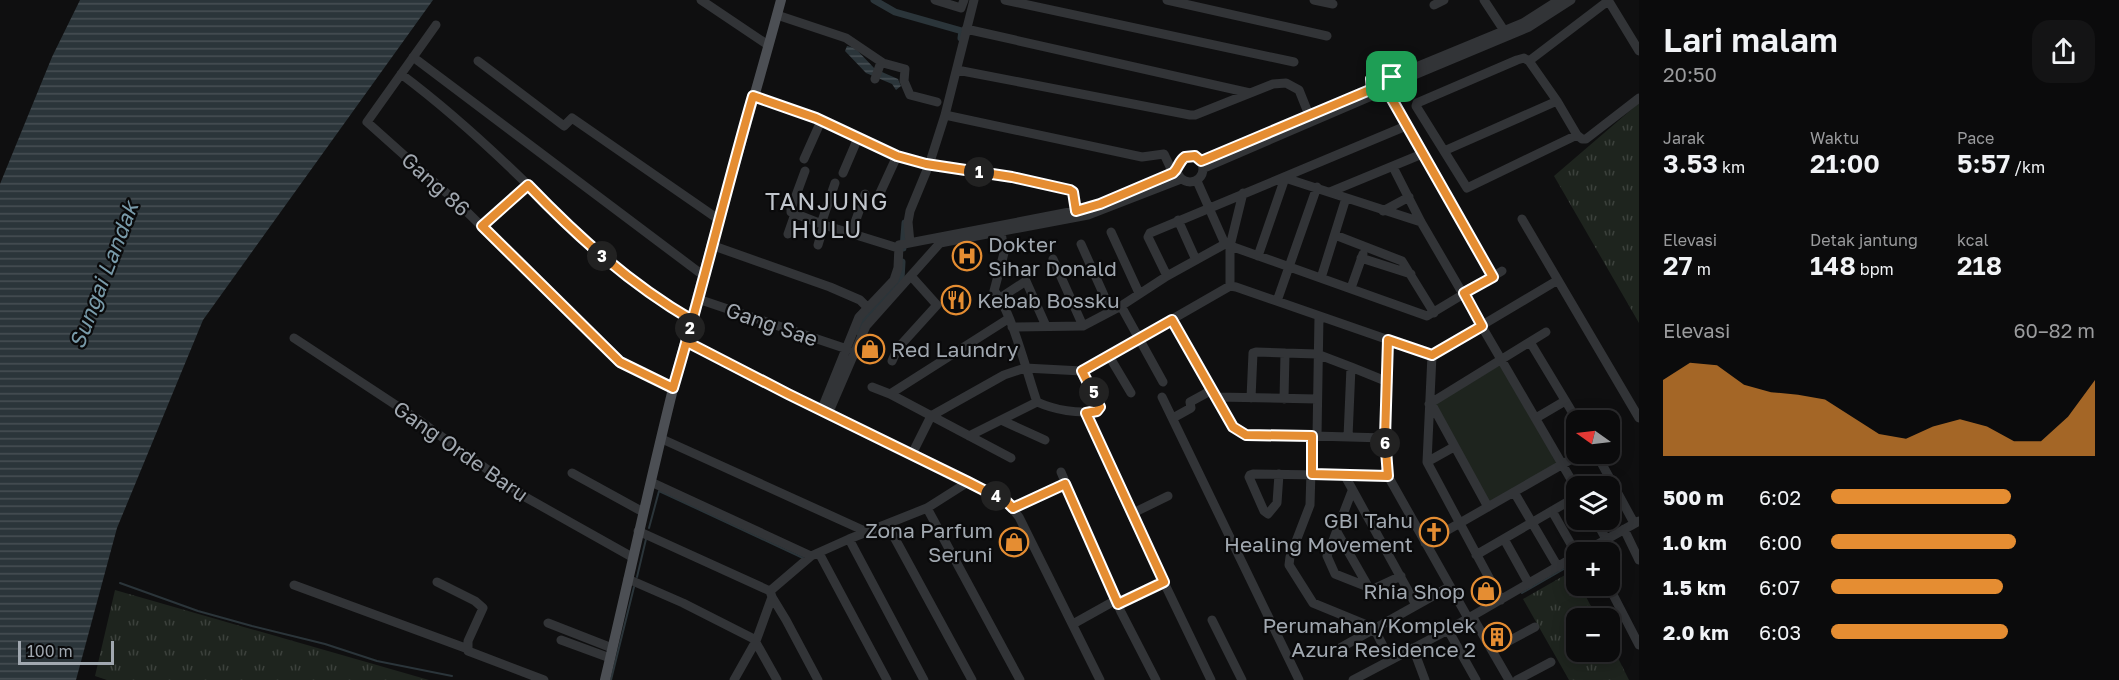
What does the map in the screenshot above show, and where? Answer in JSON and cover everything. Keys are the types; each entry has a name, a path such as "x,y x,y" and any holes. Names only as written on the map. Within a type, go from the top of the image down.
{"main road":[{"path":"605,680 638,531 662,439 670,387 687,342 718,219 781,0"}],"street":[{"path":"701,0 768,45"},
{"path":"935,0 961,8 964,0"},
{"path":"824,412 859,317 894,280 904,245 910,211 925,164 945,115 974,0"},
{"path":"1005,0 1294,62"},
{"path":"1167,0 1327,36"},
{"path":"1314,0 1333,4"},
{"path":"1434,5 1444,0"},
{"path":"1484,0 1507,34"},
{"path":"1507,34 1559,0"},
{"path":"1493,277 1389,94 1394,80 1529,27 1571,0"},
{"path":"1529,61 1608,0 1639,51"},
{"path":"777,15 846,38 881,62 905,69 904,81 910,95 937,102"},
{"path":"436,26 401,74 452,115 609,263 668,306 692,320"},
{"path":"966,29 1250,93"},
{"path":"413,57 704,276"},
{"path":"1577,135 1467,188 1416,106 1417,103 1524,58 1529,61 1577,135 1582,139 1639,98"},
{"path":"478,61 564,126 572,118 718,219"},
{"path":"875,79 881,62"},
{"path":"957,70 1190,115 1196,115 1273,84 1289,84 1299,90 1309,115"},
{"path":"1389,94 1380,96 1374,92 1371,84 1374,75 1384,72 1394,80"},
{"name":"Gang 86","path":"401,74 367,122 462,206 620,362 670,387"},
{"path":"1202,164 1309,115 1374,92"},
{"path":"1202,164 1374,92"},
{"path":"753,96 821,121 897,156 925,164 1012,177 1070,190 1073,192 1076,211"},
{"path":"1444,152 1557,101"},
{"path":"945,115 1142,158 1164,154 1177,174 1186,182 1197,181 1202,176 1202,164 1195,156 1185,157 1178,164 1177,174"},
{"path":"804,159 821,121"},
{"path":"1167,276 1149,237 1150,233 1406,126"},
{"path":"843,173 858,138"},
{"path":"1330,192 1422,154"},
{"path":"880,193 897,156"},
{"path":"1393,167 1421,222 1569,476"},
{"path":"805,171 791,212 851,234 904,245 1088,215 1177,174"},
{"path":"824,412 866,326 940,240 1076,211 1177,174"},
{"path":"1285,177 1421,222"},
{"path":"1258,256 1285,177"},
{"path":"1197,181 1227,245 1230,286"},
{"path":"818,245 835,183"},
{"path":"482,226 528,185"},
{"path":"1277,301 1317,187"},
{"path":"851,234 865,194"},
{"path":"1227,245 1244,194"},
{"path":"1383,210 1409,197"},
{"path":"1321,278 1346,198"},
{"path":"788,234 795,214"},
{"path":"1522,219 1639,418"},
{"path":"1178,220 1196,260"},
{"path":"1001,231 1004,253 994,291 1000,298 1010,323 1037,402 1052,408 1086,413 1097,411 1100,407 1082,371"},
{"path":"1111,232 1139,293"},
{"path":"1335,235 1402,261 1434,313"},
{"path":"1081,244 1111,311"},
{"path":"711,245 830,287 860,300 867,307"},
{"path":"890,394 1010,323 1083,326 1121,306 1167,276 1227,245 1430,316 1502,271"},
{"path":"1351,288 1365,247"},
{"path":"1361,258 1411,274"},
{"path":"1053,259 1083,326"},
{"path":"891,361 898,348 937,305 911,276"},
{"path":"912,454 931,416 1004,375 1025,368 1082,371 1230,286 1432,355 1558,280"},
{"path":"1000,298 1026,281 1046,326"},
{"name":"Gang Sae","path":"698,299 847,350"},
{"path":"1121,306 1163,382"},
{"path":"1319,316 1317,399 1309,509 1289,565 1313,603 1374,628 1390,660"},
{"path":"1172,320 1233,427 1242,434 1385,438"},
{"path":"1430,404 1546,332"},
{"name":"Gang Orde Baru","path":"294,338 417,420 527,498 632,557"},
{"path":"1388,340 1385,438 1388,476 1449,587 1492,650 1509,680"},
{"path":"687,342 1007,502 1013,508 1100,680"},
{"path":"1530,342 1571,410"},
{"path":"1251,398 1252,354 1256,352 1317,354 1388,382"},
{"path":"1284,399 1285,353"},
{"path":"1432,355 1426,462 1501,600"},
{"path":"1109,356 1131,393"},
{"path":"1348,437 1351,367"},
{"path":"872,387 890,394 1011,458"},
{"path":"1173,418 1191,408 1190,402 1214,394 1251,398 1317,399"},
{"path":"1162,396 1299,680"},
{"path":"1536,418 1565,401"},
{"path":"969,436 1037,402"},
{"path":"1430,404 1488,507"},
{"path":"1086,413 1131,514 1211,680"},
{"path":"1003,421 1045,440"},
{"path":"662,439 867,532"},
{"path":"1426,462 1455,448"},
{"path":"1425,543 1566,462"},
{"path":"1602,542 1637,522 1603,464"},
{"path":"1060,472 1117,602 1156,680"},
{"path":"572,474 643,512"},
{"path":"1279,474 1277,503 1268,514 1263,511 1249,475 1279,474 1312,474 1388,476"},
{"path":"1345,476 1416,605"},
{"path":"651,482 815,555 887,680"},
{"path":"734,680 756,641 771,594 815,555 927,508 968,482"},
{"path":"1013,508 1065,484"},
{"path":"1352,491 1327,559 1337,575 1369,588 1376,588 1401,576"},
{"path":"1514,492 1558,567"},
{"path":"1131,514 1168,496"},
{"path":"1476,555 1566,503"},
{"path":"927,508 1020,680"},
{"path":"1552,511 1569,542"},
{"path":"888,524 972,680"},
{"path":"1624,529 1639,560"},
{"path":"1601,530 1606,539"},
{"path":"638,531 771,594 818,680"},
{"path":"1337,532 1369,588"},
{"path":"849,539 924,680"},
{"path":"1504,539 1529,584"},
{"path":"1353,680 1448,630 1566,561"},
{"path":"628,579 721,622 756,641 777,680"},
{"path":"437,582 475,601 483,608 473,628 468,649"},
{"path":"1073,624 1164,582"},
{"path":"294,585 468,649 472,654 544,680"},
{"path":"1340,648 1449,587"},
{"path":"1614,596 1639,645"},
{"path":"1212,620 1242,680"},
{"path":"548,623 611,653"},
{"path":"1492,650 1535,627"},
{"path":"1448,630 1476,680"},
{"path":"561,640 611,653"},
{"path":"1413,648 1425,680"},
{"path":"1517,680 1551,662"}],"green space":[{"path":"1639,103 1639,323 1554,176"},
{"path":"1502,364 1559,464 1489,503 1434,404"},
{"path":"1566,574 1566,596 1586,596 1592,608 1566,608 1566,662 1620,662 1629,680 1569,680 1523,599"},
{"path":"115,590 429,680 107,680 95,676"}],"water":[{"name":"Sungai Landak","path":"80,0 433,0 203,320 117,528 76,680 0,680 0,184 52,57"},
{"path":"847,46 855,48 875,69 898,79 901,86 896,90 892,84 866,73 845,51"}],"waterway":[{"path":"874,0 895,12 962,31 961,38"},
{"path":"903,248 905,223"},
{"path":"859,332 863,322 901,280 902,262"},
{"path":"649,528 659,491 803,558"},
{"path":"637,577 646,539"},
{"path":"1522,593 1566,568"},
{"path":"120,583 198,611 325,644 377,661 452,676"},
{"path":"611,680 634,587"}],"place":[{"name":"Dokter Sihar Donald","path":"967,256"},
{"name":"Kebab Bossku","path":"956,300"},
{"name":"Red Laundry","path":"870,349"},
{"name":"GBI Tahu Healing Movement","path":"1434,532"},
{"name":"Zona Parfum Seruni","path":"1014,542"},
{"name":"Rhia Shop","path":"1486,591"},
{"name":"Perumahan/Komplek Azura Residence 2","path":"1497,637"}],"district":[{"name":"TANJUNG HULU","path":"827,214"}],"route":[{"path":"1392,77 1389,73 1379,72 1371,79 1372,89 1201,161 1195,156 1185,157 1173,173 1100,204 1076,211 1073,192 1070,190 1012,177 926,164 897,156 816,118 753,96 718,219 687,342 673,388 620,362 482,226 528,185 570,228 609,263 668,306 692,320 687,342 968,482 1007,502 1013,508 1065,484 1118,604 1164,582 1086,413 1097,411 1100,407 1082,371 1172,320 1233,427 1239,432 1246,435 1312,436 1312,474 1388,476 1385,438 1388,340 1432,355 1482,326 1464,293 1493,277 1389,94 1395,83 1392,77"}]}
